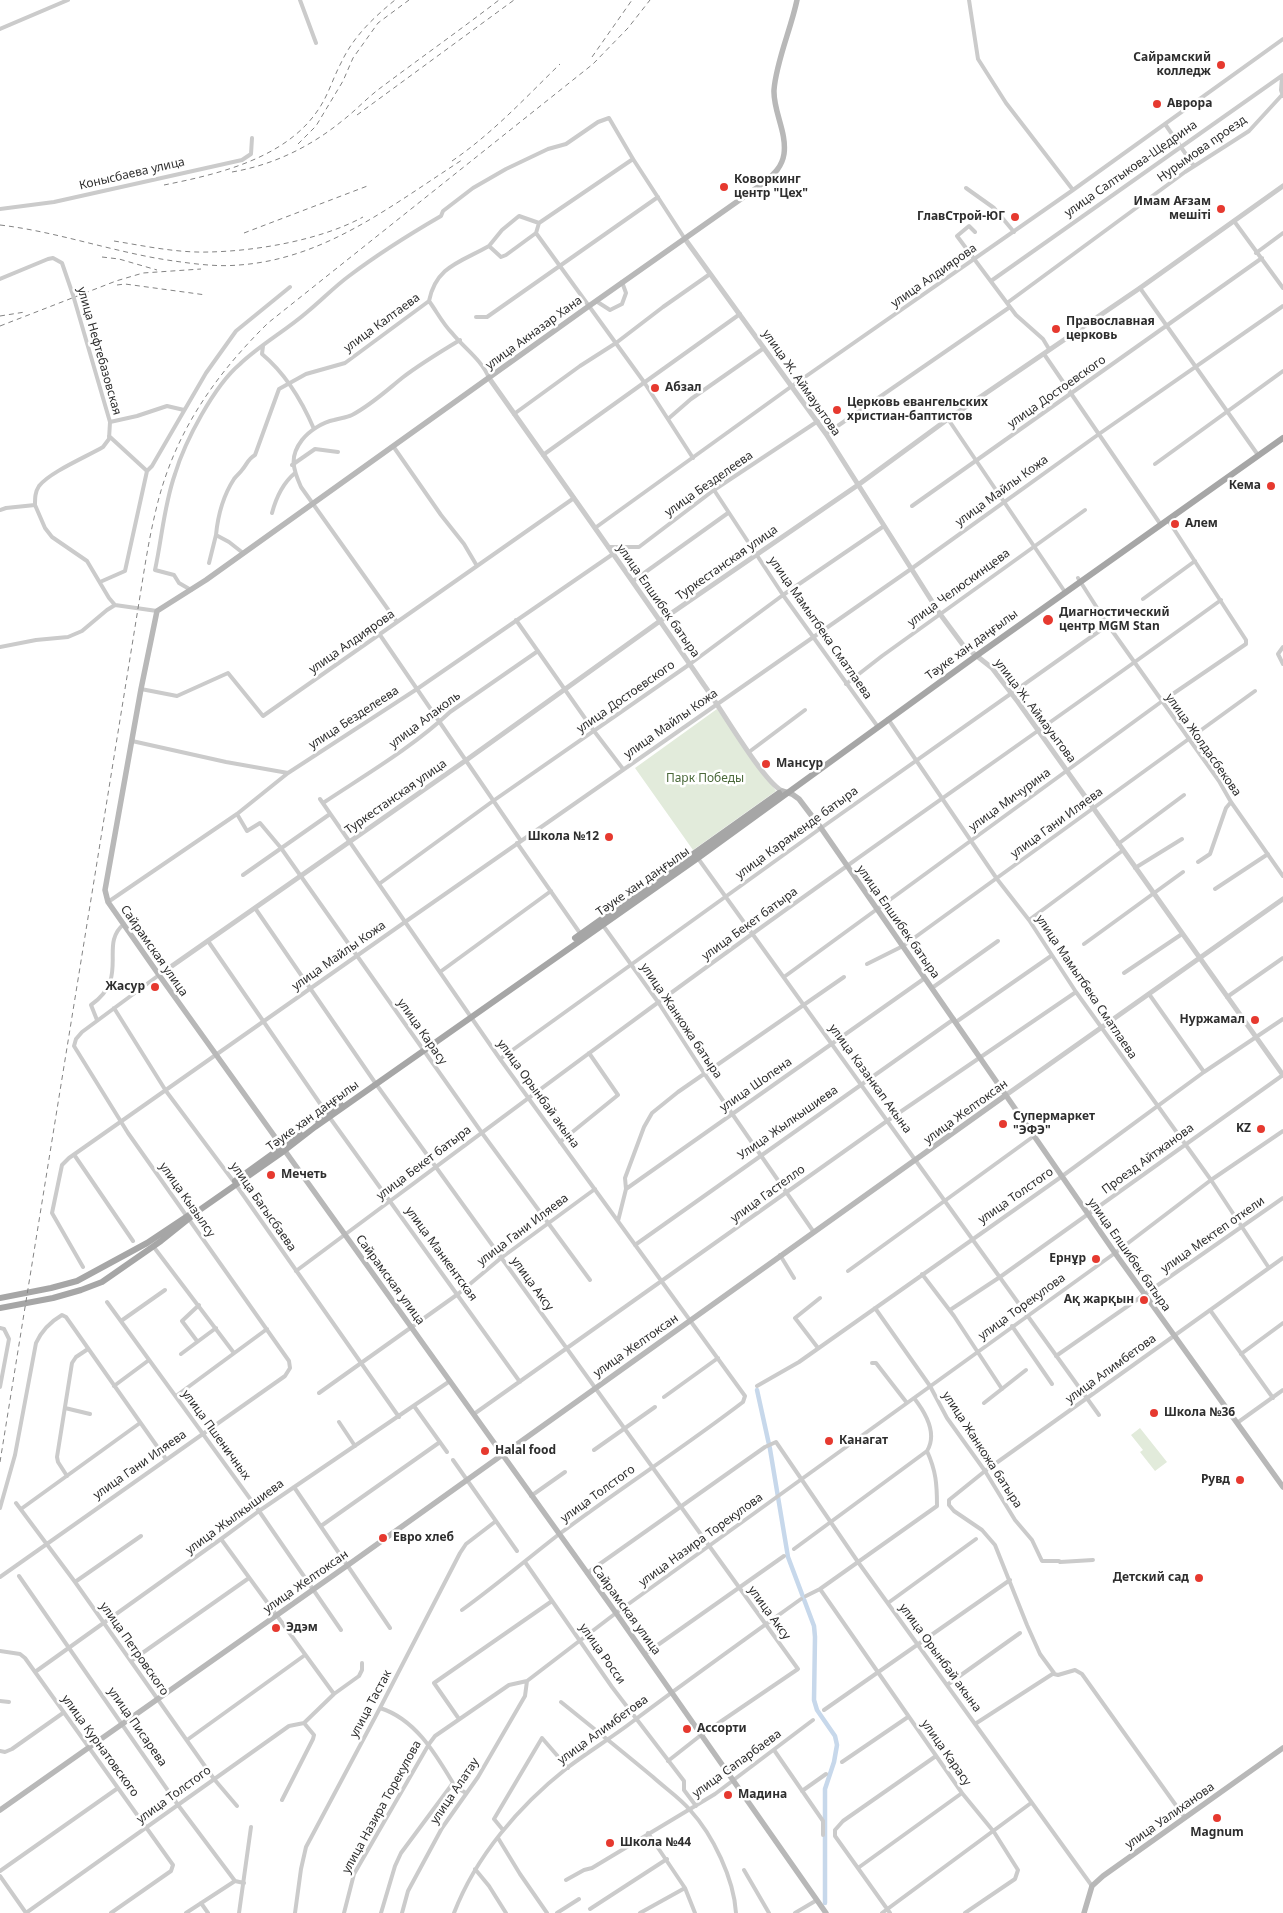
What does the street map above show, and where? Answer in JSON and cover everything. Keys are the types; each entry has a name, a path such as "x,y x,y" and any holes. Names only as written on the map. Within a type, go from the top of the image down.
{"main road":[{"name":"улица Акназар Хана","path":"157,611 243,554 312,502 394,446 777,172 785,146 774,90 797,0"},
{"name":"Тәуке хан даңғылы","path":"1160,524 1283,434"},
{"name":"Тәуке хан даңғылы","path":"0,1298 51,1288 77,1280 146,1243 201,1209 422,1049 887,719 1065,589 1257,454 1283,438"},
{"name":"Сайрамская улица","path":"157,611 140,689 105,890 108,902 216,1056 616,1613 826,1913"},
{"name":"улица Елшибек батыра","path":"785,792 800,799 980,1057 1061,1177 1283,1487"},
{"name":"улица Желтоксан","path":"0,1810 348,1565 813,1231 1006,1095"},
{"name":"Тәуке хан даңғылы","path":"0,1308 53,1298 102,1282 153,1246 186,1218"},
{"name":"улица Уалиханова","path":"1092,1886 1103,1876 1283,1748"},
{"path":"1084,1913 1092,1886"}],"street":[{"path":"0,29 68,0"},
{"path":"300,0 316,43"},
{"path":"969,0 978,59 1006,103 1073,190"},
{"name":"улица Алдиярова","path":"595,528 792,386 976,259 1283,39"},
{"path":"1283,75 1281,78 1283,96"},
{"name":"улица Салтыкова-Щедрина","path":"991,281 1283,75"},
{"name":"Нурымова проезд","path":"826,434 1009,305 1194,166 1249,131 1283,96"},
{"path":"191,590 179,583 174,575 155,570 166,509 175,473 192,433 216,392 239,364 305,314 348,276 441,216 443,211 473,188 548,149 566,144 598,122 609,118 633,159 685,238"},
{"path":"1165,124 1194,166"},
{"name":"Конысбаева улица","path":"0,209 54,202 242,160 251,154 252,138"},
{"path":"539,222 519,216 502,230 489,246 501,257 506,255 536,233 539,222 633,159"},
{"name":"Туркестанская улица","path":"159,976 660,621 858,485 948,419 1140,288 1283,186"},
{"path":"966,188 994,208 1014,232"},
{"path":"476,317 487,316 658,197"},
{"path":"1234,221 1283,288"},
{"path":"975,232 969,226 958,236 1019,318 1043,339 1049,350"},
{"path":"536,233 644,382 693,458"},
{"path":"1256,253 1283,233"},
{"name":"улица Ж. Аймауытова","path":"685,238 818,422 940,614 963,646 992,668 1011,692 1283,1075"},
{"name":"улица Калтаева","path":"209,563 220,508 226,492 247,461 255,455 279,390 306,374 345,363 430,301 433,285 439,277 457,263 489,246"},
{"name":"улица Нефтебазовская","path":"0,279 48,258 53,258 62,264 73,295 110,422 109,436"},
{"name":"улица Достоевского","path":"912,506 1262,258"},
{"path":"514,414 580,366 616,343 710,274"},
{"path":"596,301 610,310 622,304 626,293 622,282"},
{"path":"100,582 125,571 147,471 152,466 206,373 236,331 290,287"},
{"path":"1140,288 1257,454"},
{"path":"430,301 452,334 460,340 486,371 489,378"},
{"name":"улица Майлы Кожа","path":"83,1266 52,1214 62,1165 69,1158 911,569 1099,434 1283,306"},
{"path":"543,455 740,314"},
{"path":"397,622 301,487 292,465 295,451 303,439 314,429 332,420 353,415 429,359 460,340"},
{"path":"263,346 262,354 289,383 303,404 314,429"},
{"path":"668,419 691,399 764,348"},
{"path":"1044,354 1160,524"},
{"path":"1155,464 1283,371"},
{"name":"улица Елшибек батыра","path":"489,378 633,581 749,752 774,785 785,792"},
{"path":"110,422 137,416 167,406 184,410"},
{"path":"948,419 1065,589"},
{"name":"улица Безделеева","path":"608,547 639,547 714,490 818,422"},
{"path":"147,471 109,436 103,447 55,474 38,487 35,505 45,528 52,538 87,562 109,598 117,606 157,611"},
{"path":"394,446 441,515 464,544 477,566"},
{"path":"292,465 314,449 338,452"},
{"path":"272,513 276,499 295,473"},
{"name":"улица Мамытбека Сматлаева","path":"714,490 812,637 877,726"},
{"name":"улица Алдиярова","path":"140,689 177,696 228,673 263,716 574,498"},
{"path":"0,510 35,505"},
{"name":"улица Челюскинцева","path":"846,684 1085,510"},
{"path":"633,581 728,513"},
{"path":"1168,520 1221,600"},
{"name":"улица Достоевского","path":"379,884 493,801 690,664 783,595 884,526"},
{"path":"216,535 229,542 243,554"},
{"name":"улица Безделеева","path":"108,902 236,814 288,774 417,689 613,554"},
{"path":"1143,600 1195,561"},
{"name":"улица Жолдасбекова","path":"1079,580 1108,626 1219,781 1283,876"},
{"name":"улица Мичурина","path":"784,977 1161,702 1242,648 1246,640 1221,600"},
{"name":"улица Бекет батыра","path":"296,1271 658,1002 1221,600"},
{"path":"0,647 36,640 68,637 82,631 117,606"},
{"path":"516,620 594,731 624,769"},
{"name":"улица Караменде батыра","path":"500,1059 820,828 1011,692 1108,626"},
{"path":"380,634 582,936"},
{"path":"1283,647 1278,654 1283,664"},
{"name":"улица Алаколь","path":"323,803 538,651"},
{"name":"улица Гани Иляева","path":"868,964 903,946 1254,691"},
{"path":"749,752 805,710"},
{"name":"улица Мамытбека Сматлаева","path":"887,719 944,799 997,879 1028,920 1076,992 1211,1180 1269,1268"},
{"path":"131,741 288,774"},
{"path":"1118,844 1184,795"},
{"name":"улица Орынбай акына","path":"320,798 500,1059 745,1396"},
{"path":"1198,862 1210,854 1226,808 1232,802"},
{"name":"улица Карасу","path":"236,814 247,831 260,823 280,848 482,1133 590,1280"},
{"path":"243,875 330,814"},
{"path":"1135,868 1182,839"},
{"path":"1028,920 1122,850"},
{"path":"1215,890 1268,854"},
{"name":"улица Казанкап Акына","path":"696,855 754,933 831,1044 973,1238 1026,1316 1099,1415"},
{"path":"1084,944 1183,872"},
{"path":"440,972 551,891"},
{"name":"улица Желтоксан","path":"1006,1095 1283,899"},
{"name":"улица Аксу","path":"255,908 375,1083 798,1669 702,1735"},
{"name":"улица Жанкожа батыра","path":"601,923 658,1002 704,1073 813,1231"},
{"path":"124,924 116,930 113,941 112,979 103,997 91,1004 97,1020 159,976"},
{"path":"1124,974 1182,934"},
{"name":"улица Манкентская","path":"208,941 329,1116 520,1382"},
{"path":"932,988 998,941"},
{"path":"955,1021 1051,956"},
{"path":"1227,997 1283,958"},
{"path":"618,1221 626,1189 625,1178 644,1127 652,1113 704,1073 844,977"},
{"name":"улица Шопена","path":"626,1189 925,978"},
{"name":"улица Гастелло","path":"474,1414 887,1121 1076,992"},
{"path":"1149,994 1204,1072"},
{"name":"улица Багысбаева","path":"114,1008 166,1091 235,1184 399,1417"},
{"name":"улица Толстого","path":"757,1386 798,1362 1061,1177 1204,1072 1283,1019"},
{"name":"улица Кызылсу","path":"97,1020 76,1039 74,1046 121,1122 186,1218 289,1361 290,1368"},
{"name":"Улица Жылкышиева","path":"635,1245 861,1084 955,1021"},
{"path":"560,1142 618,1095 589,1053"},
{"name":"Проезд Айтжанова","path":"950,1310 1088,1215 1184,1144 1283,1075"},
{"name":"улица Торекулова","path":"773,1499 1115,1253 1211,1180 1283,1130"},
{"path":"848,1271 1034,1136"},
{"path":"75,1156 133,1240"},
{"name":"улица Гани Иляева","path":"319,1393 458,1294 500,1258 595,1189"},
{"name":"улица Мектеп откели","path":"1056,1356 1145,1296 1283,1198"},
{"path":"153,1246 234,1353"},
{"path":"780,1255 794,1278"},
{"name":"улица Алимбетова","path":"1010,1580 995,1545 982,1530 954,1511 950,1506 949,1500 952,1496 1283,1258"},
{"path":"922,1274 950,1310 1002,1389"},
{"path":"121,1321 166,1290"},
{"path":"818,1348 795,1318 820,1298"},
{"name":"улица Пшеничных","path":"107,1302 259,1510 341,1630"},
{"path":"198,1341 182,1321 199,1305"},
{"name":"улица Жанкожа батыра","path":"875,1308 930,1386 947,1418 985,1471 1015,1520 1032,1540 1042,1561 1093,1560"},
{"path":"1210,1310 1273,1398"},
{"path":"0,1508 15,1455 36,1343 40,1333 51,1321 62,1315 66,1317 166,1459"},
{"path":"1241,1354 1283,1323"},
{"path":"1012,1326 1052,1384"},
{"path":"0,1328 4,1329 8,1339 0,1388"},
{"path":"180,1354 216,1328"},
{"path":"176,1396 267,1329"},
{"path":"67,1476 57,1460 73,1360 88,1350"},
{"path":"664,1398 718,1358"},
{"path":"114,1386 150,1360"},
{"path":"872,1363 876,1363 908,1403"},
{"name":"улица Гани Иляева","path":"1,1578 285,1376 290,1368"},
{"path":"984,1403 1026,1370"},
{"name":"улица Жылкышиева","path":"35,1672 259,1510 450,1381"},
{"path":"1237,1423 1283,1390"},
{"name":"улица Толстого","path":"462,1610 559,1535 653,1466 699,1436 743,1402 745,1396"},
{"path":"794,1549 927,1451 931,1441 930,1428 926,1415 914,1398"},
{"path":"414,1406 447,1452"},
{"path":"594,1450 655,1407"},
{"path":"65,1408 90,1414"},
{"path":"339,1422 355,1446"},
{"path":"21,1509 140,1423"},
{"path":"321,1526 440,1442"},
{"name":"улица Орынбай акына","path":"681,1507 765,1447 773,1442 777,1442 858,1562 1092,1886"},
{"path":"806,1596 820,1589 937,1506 937,1478 927,1451"},
{"path":"453,1460 517,1551"},
{"path":"531,1496 565,1472"},
{"path":"294,1487 390,1628"},
{"name":"улица Назира Торекулова","path":"344,1913 354,1874 428,1744 435,1736 509,1685 527,1681 580,1639 773,1499"},
{"name":"улица Петровского","path":"16,1503 75,1582 186,1740 237,1806"},
{"path":"587,1573 681,1507"},
{"name":"улица Тастак","path":"295,1913 306,1847 460,1553 466,1544 496,1521"},
{"path":"75,1582 141,1536"},
{"path":"221,1539 334,1694 359,1676 362,1670 362,1663"},
{"path":"888,1603 976,1539"},
{"path":"645,1654 784,1556"},
{"name":"улица Росси","path":"525,1562 636,1719 684,1781 684,1790 696,1806"},
{"name":"улица Писарева","path":"18,1576 70,1647 178,1805 235,1881"},
{"path":"131,1661 248,1578"},
{"path":"824,1710 1010,1580 1027,1626 1040,1654 1054,1674"},
{"name":"улица Карасу","path":"820,1589 962,1793 994,1832 1016,1867 1018,1874 1015,1879 965,1913"},
{"name":"улица Алимбетова","path":"454,1913 463,1890 475,1869 503,1830 528,1801 568,1768 801,1599"},
{"path":"459,1719 434,1683 552,1601"},
{"path":"947,1685 1020,1633"},
{"name":"улица Курнатовского","path":"0,1651 23,1656 173,1865 174,1868 111,1913"},
{"path":"186,1740 305,1655"},
{"path":"974,1724 1043,1679 1054,1674 1058,1676 1075,1670 1082,1674 1185,1818"},
{"name":"улица Алатау","path":"402,1913 408,1890 442,1828 506,1732 525,1696 527,1681"},
{"name":"улица Толстого","path":"26,1913 289,1726 304,1723 334,1694"},
{"path":"0,1701 10,1702"},
{"path":"561,1702 690,1810 724,1864 733,1889 736,1913"},
{"path":"380,1708 402,1718 428,1744 452,1784 466,1793"},
{"path":"0,1751 5,1752 12,1749 63,1713"},
{"path":"842,1762 908,1717"},
{"name":"улица Сапарбаева","path":"566,1880 584,1870 592,1868 648,1833 690,1810 734,1781 813,1720"},
{"path":"282,1800 313,1739 314,1735 304,1723"},
{"path":"668,1761 702,1735"},
{"path":"503,1830 494,1819 542,1738 568,1768"},
{"path":"774,1750 823,1821 822,1835"},
{"path":"889,1911 835,1836 835,1830 842,1821 936,1756"},
{"path":"802,1791 826,1774"},
{"path":"381,1913 395,1866 401,1853 452,1784"},
{"path":"0,1871 118,1788"},
{"path":"858,1868 962,1793"},
{"path":"882,1913 889,1911 1031,1803"},
{"path":"239,1913 251,1827"},
{"path":"648,1833 685,1888 695,1913"},
{"path":"498,1838 547,1913"},
{"path":"590,1909 667,1859"},
{"path":"475,1869 489,1886 506,1913"},
{"path":"744,1870 769,1913"},
{"path":"0,1876 26,1913"},
{"path":"186,1913 235,1881 244,1883"},
{"path":"640,1913 685,1888"},
{"path":"557,1913 579,1899"},
{"path":"795,1913 817,1900"},
{"path":"201,1903 208,1913"}],"green space":[{"name":"Парк Победы","path":"717,709 776,791 693,850 635,768"},
{"path":"1140,1428 1167,1462 1155,1471 1140,1452 1143,1450 1131,1435"}],"waterway":[{"path":"757,1390 770,1449 788,1557 814,1626 814,1700 817,1710 835,1736 837,1745 834,1762 825,1789 825,1903"}],"railway":[{"path":"164,185 229,169 251,161 290,139 306,125 320,107 351,45 371,21 395,0"},
{"path":"298,144 316,126 343,81 353,58 378,23 409,0"},
{"path":"232,172 276,160 317,139 347,117 379,89 499,0"},
{"path":"357,115 514,0"},
{"path":"592,57 632,0"},
{"path":"0,1462 151,533 162,486 183,434 212,387 229,365 268,323 593,64 628,28 650,0"},
{"path":"452,161 495,127 560,64"},
{"path":"0,225 44,232 131,253 182,262 231,266 270,261 329,241 356,227 462,160"},
{"path":"244,233 370,185"},
{"path":"114,241 161,249 209,252 228,251 268,247 308,238 328,232 363,217"},
{"path":"102,257 119,259 157,270"},
{"path":"0,326 116,281 143,273 201,269"},
{"path":"117,285 125,284 206,295"},
{"path":"0,316 25,312"}],"place":[{"name":"Сайрамский колледж","path":"1221,65"},
{"name":"Аврора","path":"1157,104"},
{"name":"Коворкинг центр \"Цех\"","path":"724,187"},
{"name":"Имам Ағзам мешіті","path":"1221,209"},
{"name":"ГлавСтрой-ЮГ","path":"1015,217"},
{"name":"Православная церковь","path":"1056,329"},
{"name":"Абзал","path":"655,388"},
{"name":"Церковь евангельских христиан-баптистов","path":"837,410"},
{"name":"Кема","path":"1271,486"},
{"name":"Алем","path":"1175,524"},
{"name":"Диагностический центр MGM Stan","path":"1048,620"},
{"name":"Мансур","path":"766,764"},
{"name":"Школа №12","path":"609,837"},
{"name":"Жасур","path":"155,987"},
{"name":"Нуржамал","path":"1255,1020"},
{"name":"Супермаркет \"ЭФЭ\"","path":"1003,1124"},
{"name":"KZ","path":"1261,1129"},
{"name":"Мечеть","path":"271,1175"},
{"name":"Ернұр","path":"1096,1259"},
{"name":"Ақ жарқын","path":"1144,1300"},
{"name":"Школа №36","path":"1154,1413"},
{"name":"Канагат","path":"829,1441"},
{"name":"Halal food","path":"485,1451"},
{"name":"Рувд","path":"1240,1480"},
{"name":"Евро хлеб","path":"383,1538"},
{"name":"Детский сад","path":"1199,1578"},
{"name":"Эдэм","path":"276,1628"},
{"name":"Ассорти","path":"687,1729"},
{"name":"Мадина","path":"728,1795"},
{"name":"Magnum","path":"1217,1818"},
{"name":"Школа №44","path":"610,1843"}]}
